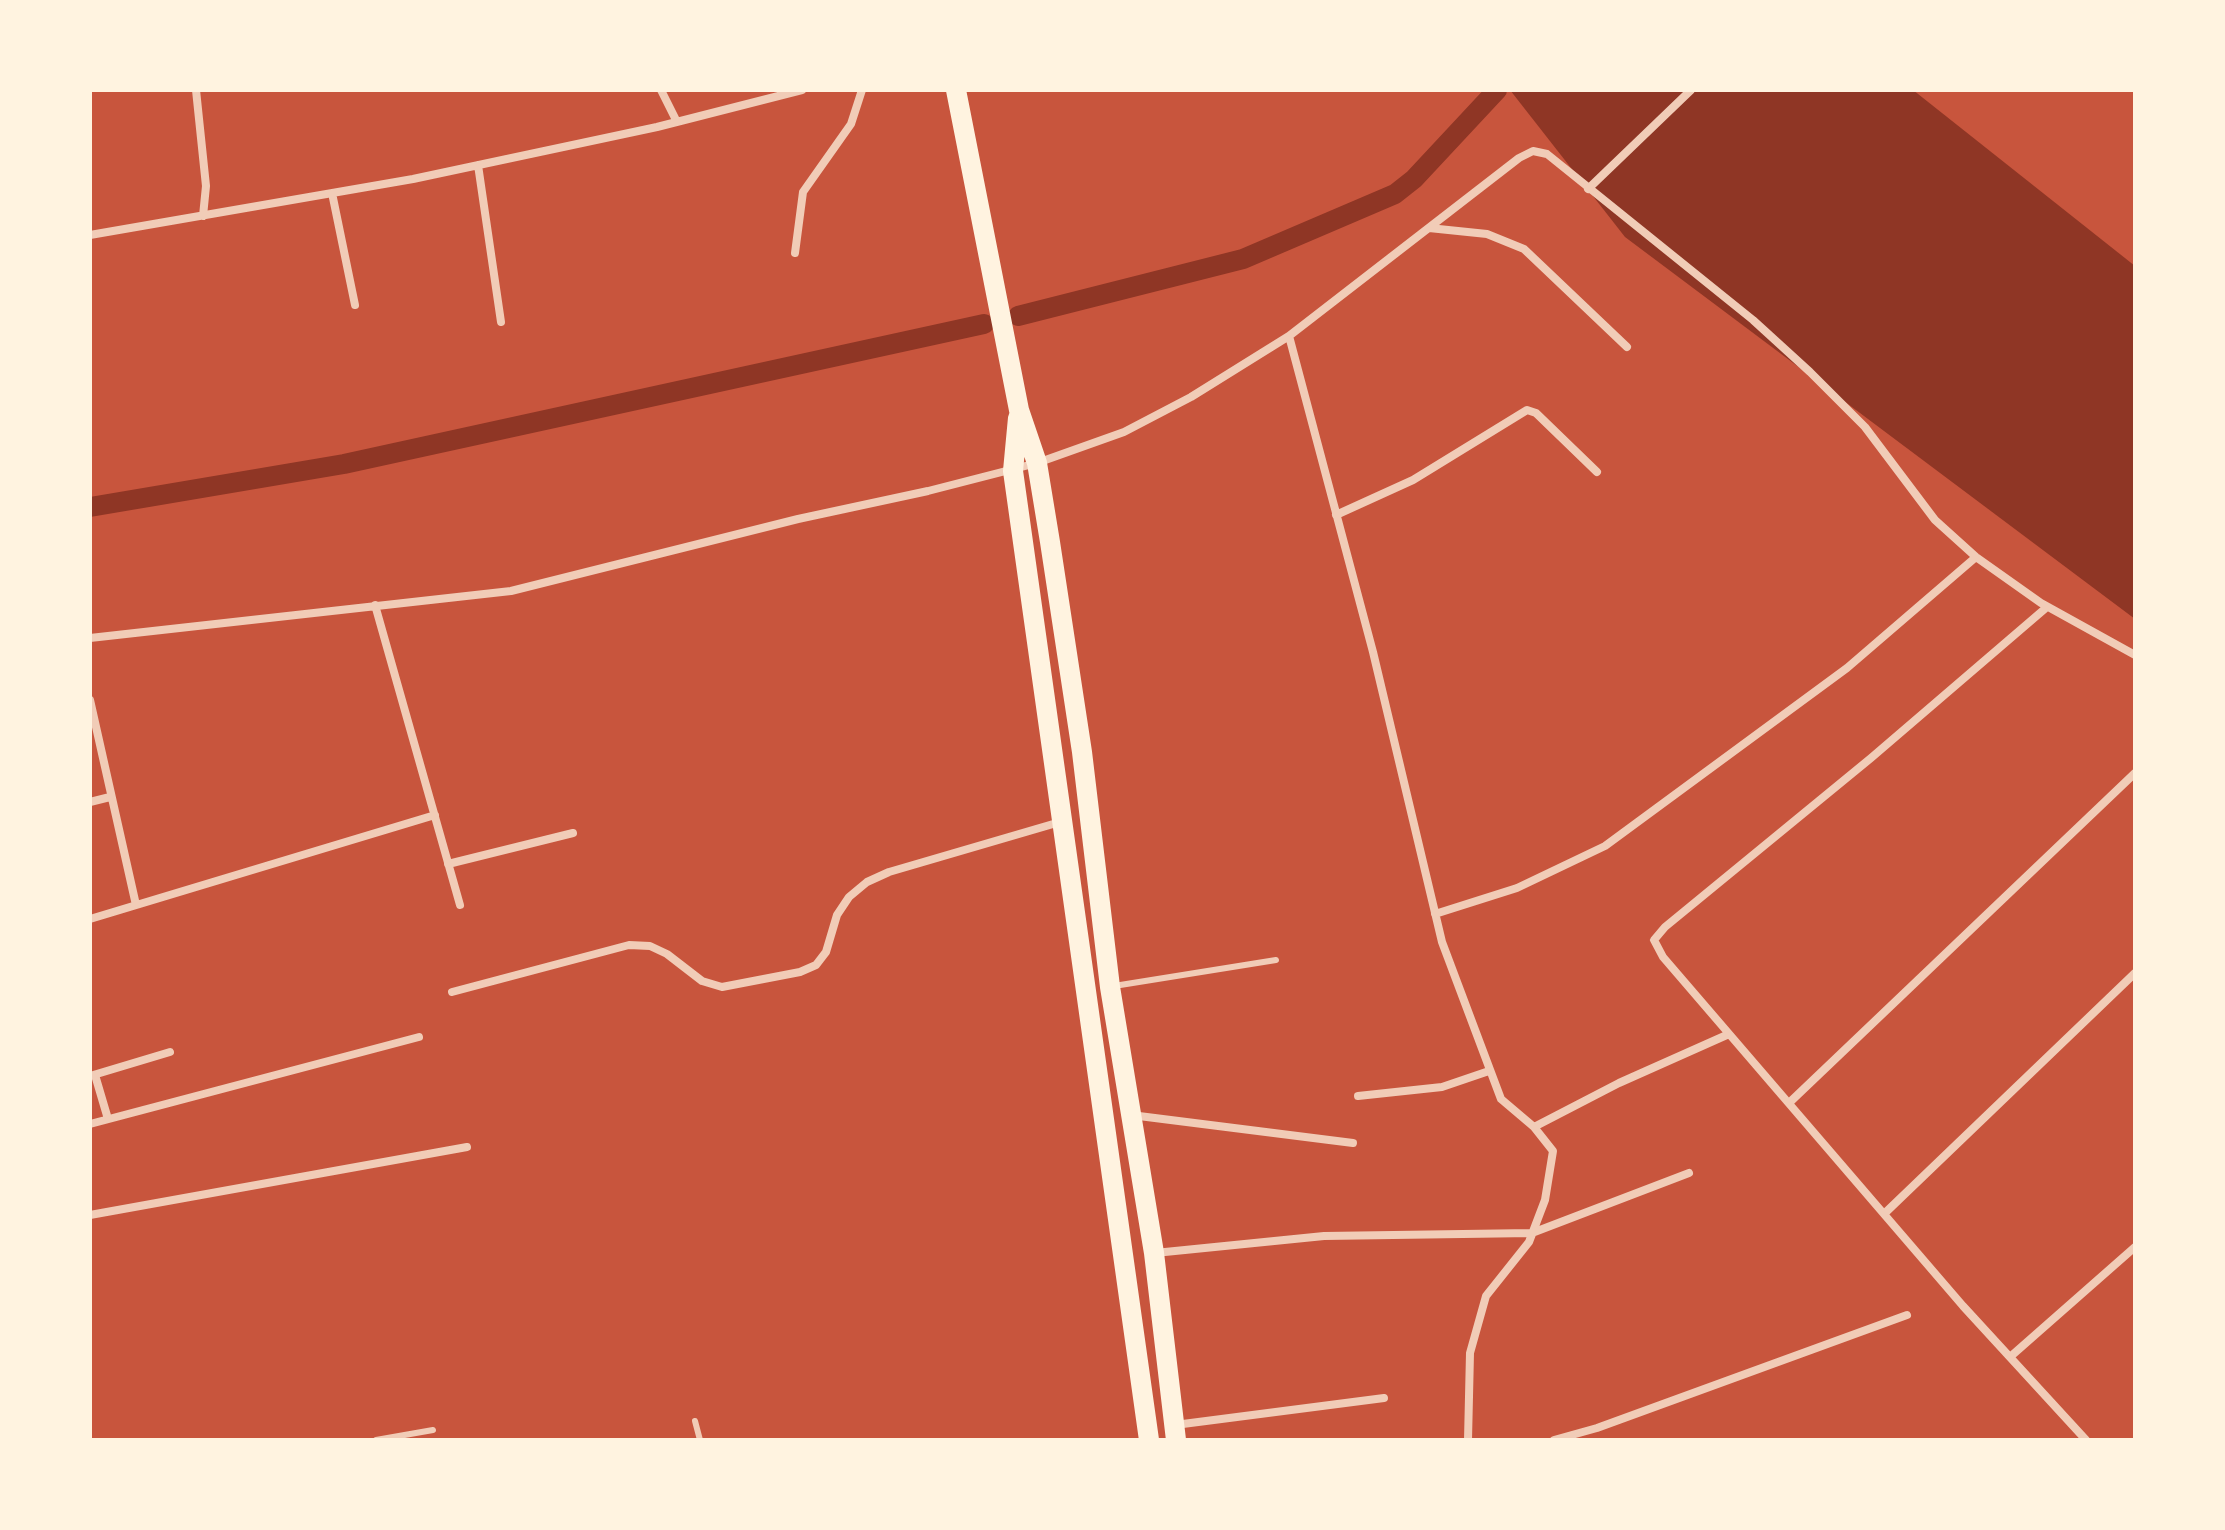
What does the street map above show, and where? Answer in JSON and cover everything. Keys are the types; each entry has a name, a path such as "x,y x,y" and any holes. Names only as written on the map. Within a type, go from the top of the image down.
{"main road":[{"path":"956,90 1019,410 1037,463 1082,752 1110,987 1154,1253 1175,1433"},
{"path":"1019,410 1013,471 1149,1440"}],"street":[{"path":"196,90 206,186 203,216"},
{"path":"661,90 677,122"},
{"path":"90,235 478,165 677,122 802,90"},
{"path":"795,253 803,192 851,124 862,90"},
{"path":"1588,189 1691,90"},
{"path":"90,638 511,591 1037,463 1124,432 1191,397 1289,336 1519,158 1533,151 1547,154 1753,320 1810,372 1865,427 1935,520 1976,557 2047,607 2135,655"},
{"path":"478,165 501,322"},
{"path":"332,193 355,305"},
{"path":"1428,228 1487,234 1524,249 1627,347"},
{"path":"1289,336 1435,914 1501,1099 1548,1141 1553,1156 1545,1200 1532,1233 1520,1254 1486,1296 1470,1353 1468,1440"},
{"path":"1336,515 1413,480 1527,410 1536,413 1597,472"},
{"path":"1435,914 1517,888 1605,846 1847,668 1976,557"},
{"path":"375,605 460,905"},
{"path":"2047,607 1871,758 1657,934 1656,947 2010,1357 2086,1440"},
{"path":"90,700 136,905"},
{"path":"1789,1103 2135,773"},
{"path":"90,802 110,797"},
{"path":"90,919 435,815"},
{"path":"452,992 629,945 650,946 667,954 702,981 722,987 800,972 816,965 826,952 837,915 849,897 867,882 889,872 1060,822"},
{"path":"448,864 573,833"},
{"path":"1885,1213 2135,973"},
{"path":"1534,1127 1729,1034"},
{"path":"90,1124 419,1037"},
{"path":"108,1119 92,1076 170,1052"},
{"path":"1358,1096 1442,1087 1489,1071"},
{"path":"1130,1115 1353,1143"},
{"path":"90,1215 467,1147"},
{"path":"1154,1253 1324,1236 1532,1233 1689,1173"},
{"path":"2010,1357 2135,1247"},
{"path":"1554,1440 1597,1428 1907,1315"},
{"path":"1175,1433 1384,1398"}],"lane":[{"path":"1110,987 1276,960"},
{"path":"695,1421 700,1440"},
{"path":"376,1440 433,1430"}],"shaded area":[{"path":"1510,90 1913,90 2135,266 2135,619 1625,237"}],"waterway":[{"path":"1018,316 1243,259 1395,194 1414,179 1497,90"},
{"path":"90,507 344,464 984,324"}]}
